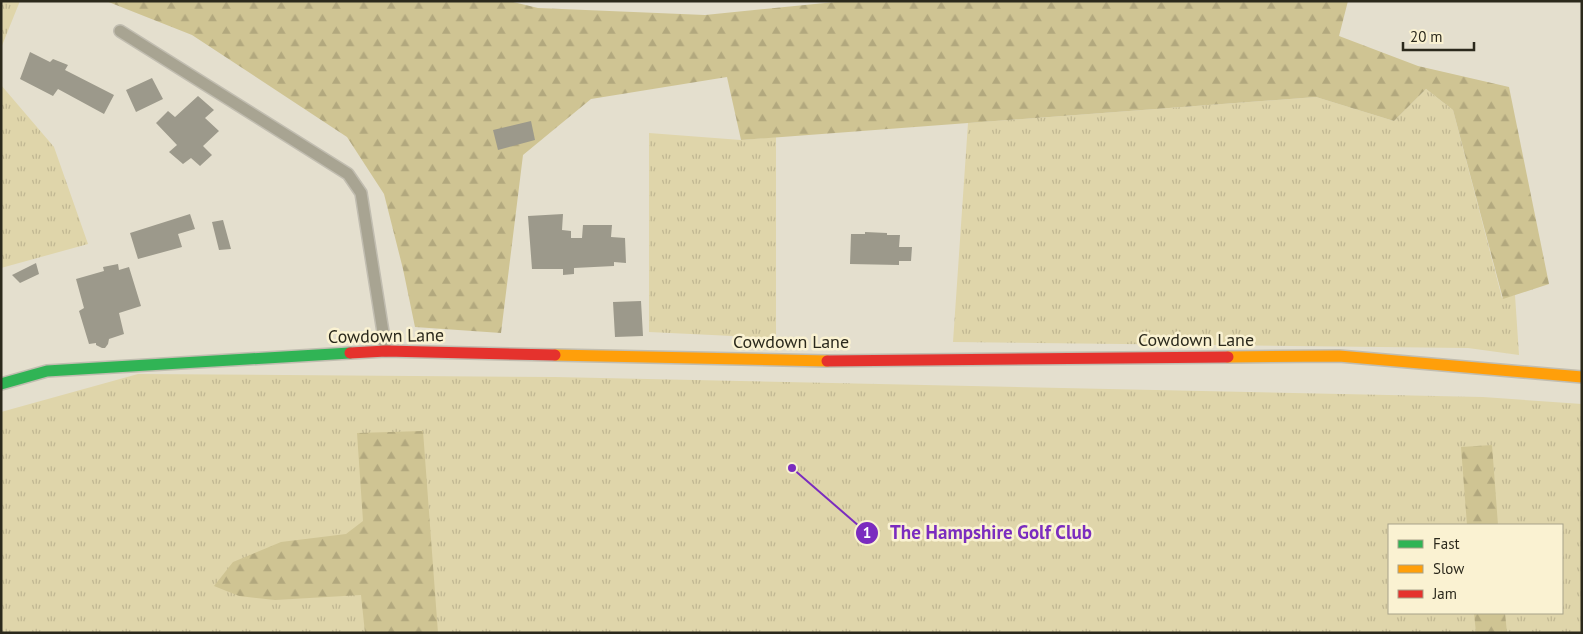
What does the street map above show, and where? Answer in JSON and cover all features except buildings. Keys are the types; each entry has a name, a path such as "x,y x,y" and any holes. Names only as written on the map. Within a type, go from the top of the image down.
{"street":[{"name":"Cowdown Lane","path":"1,384 47,371 386,351 792,361 1339,356 1582,377"}],"lane":[{"path":"120,31 348,174 361,193 386,351"}],"green space":[{"path":"1,1 20,1 1,48"},
{"path":"106,1 509,1 538,8 705,15 845,1 1348,1 1339,36 1418,66 1509,87 1549,284 1503,299 1453,110 1426,89 1394,121 1316,97 741,140 727,77 591,99 523,155 501,333 415,327 384,194 347,137 192,35"},
{"path":"1,85 54,147 88,244 1,268"},
{"path":"1426,89 1453,110 1502,298 1515,295 1519,355 1468,348 953,342 968,123 1316,97 1394,121"},
{"path":"649,133 741,140 776,137 776,338 649,332"},
{"path":"138,374 555,377 1483,397 1582,404 1582,633 1,633 1,412"},
{"path":"423,431 438,633 365,633 361,595 275,600 239,596 214,586 233,562 281,542 346,534 363,521 357,433"},
{"path":"1492,445 1498,524 1467,524 1461,447"},
{"path":"1474,614 1505,614 1507,633 1476,633"}],"traffic: fast":[{"path":"1,384 47,371 350,353"}],"traffic: slow":[{"path":"555,355 827,361"},
{"path":"1228,357 1339,356 1582,377"}],"traffic: jam":[{"path":"350,353 386,351 555,355"},
{"path":"827,361 1228,357"}],"place":[{"name":"The Hampshire Golf Club","path":"792,468"}]}
